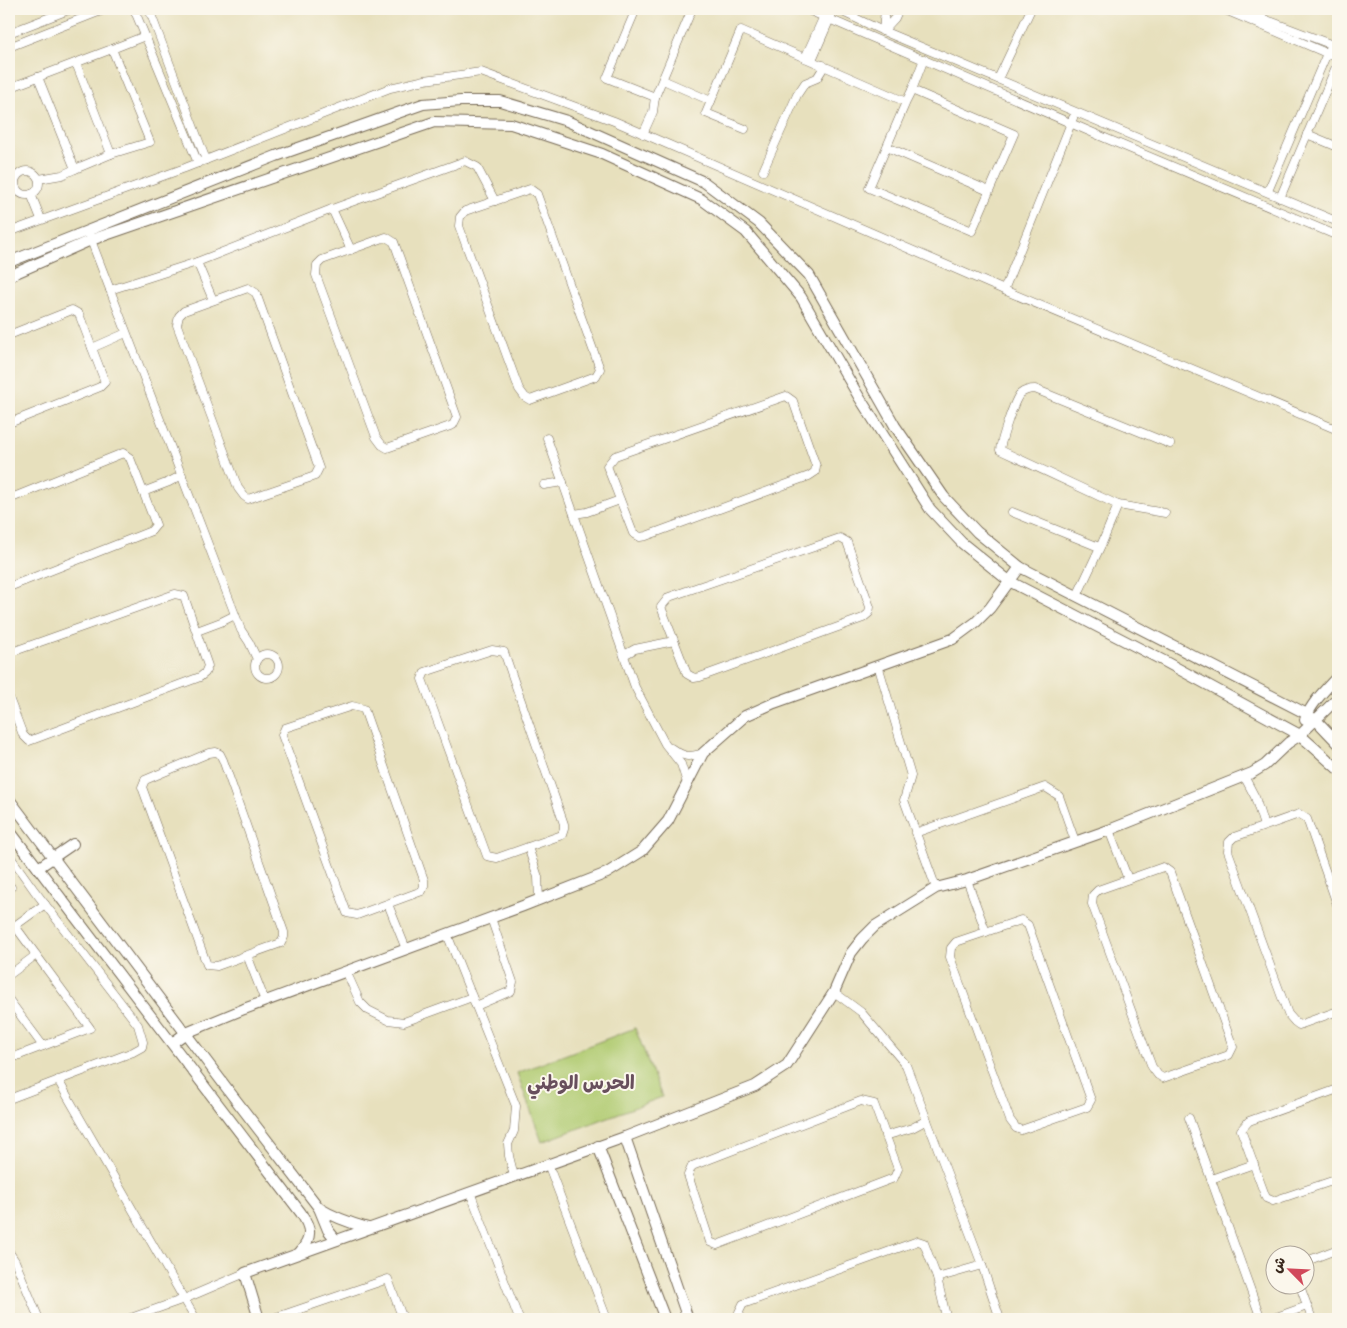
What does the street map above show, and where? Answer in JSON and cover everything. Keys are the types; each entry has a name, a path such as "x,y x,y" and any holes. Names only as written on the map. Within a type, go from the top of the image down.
{"street":[{"path":"9,33 71,9"},
{"path":"9,47 106,9"},
{"path":"134,9 198,163"},
{"path":"150,9 206,160"},
{"path":"636,9 607,78 655,97"},
{"path":"643,134 653,112 655,97 692,9"},
{"path":"806,9 1338,236"},
{"path":"809,59 827,17 835,9 883,31 1338,222"},
{"path":"883,31 885,9"},
{"path":"883,31 895,18 899,9"},
{"path":"998,79 1031,9"},
{"path":"1223,9 1338,58"},
{"path":"1238,9 1335,45 1327,53 1268,191"},
{"path":"745,129 706,113 741,30 906,102"},
{"path":"9,88 145,36"},
{"path":"39,179 62,175 111,154 150,142 112,49"},
{"path":"912,90 1014,134 972,232 869,188 924,59"},
{"path":"1280,198 1338,62"},
{"path":"76,63 111,154"},
{"path":"763,171 797,95 805,83 817,78 822,70 822,65"},
{"path":"9,232 206,160 390,88 425,80 481,72 614,121 1004,290 1338,430"},
{"path":"38,77 75,169"},
{"path":"663,80 711,101"},
{"path":"9,276 89,236 276,156 423,104 461,101 500,101 568,121 704,182 759,223 809,276 895,426 944,497 978,532 1020,567 1307,714 1338,743"},
{"path":"1004,290 1076,112"},
{"path":"9,262 434,122 511,124 602,154 701,199 746,232 801,297 859,397 930,509 962,543 1009,581 1162,660 1300,735 1338,769"},
{"path":"1308,134 1338,147"},
{"path":"886,147 990,191"},
{"path":"110,290 197,262 332,209 465,161 477,167 494,201"},
{"path":"26,170 34,173 39,179 38,186 31,194 23,194 17,189 16,177 26,170"},
{"path":"9,193 17,189"},
{"path":"530,189 537,194 600,369 596,376 530,400 519,389 459,226 460,217 465,212 494,201 530,189"},
{"path":"31,194 42,219"},
{"path":"332,209 351,250"},
{"path":"89,236 235,615 257,659"},
{"path":"386,237 394,242 457,417 453,425 387,448 376,437 316,274 317,265 322,260 351,250 386,237"},
{"path":"197,262 213,300"},
{"path":"248,288 256,293 319,468 315,476 248,499 238,488 177,325 179,316 184,311 213,300 248,288"},
{"path":"9,335 72,310 79,314 105,382 100,388 9,423"},
{"path":"92,348 126,333"},
{"path":"1165,513 1118,505 1000,450 1000,442 1019,395 1029,389 1035,389 1170,444"},
{"path":"786,396 793,401 816,466 815,472 809,476 640,537 633,533 620,500 607,466 615,456 786,396"},
{"path":"547,438 635,688 665,744 681,764 687,783"},
{"path":"9,499 123,453 130,458 156,525 151,531 9,586"},
{"path":"143,492 169,482 182,474"},
{"path":"544,485 562,482"},
{"path":"574,514 587,512 620,500"},
{"path":"1077,596 1118,505"},
{"path":"1012,512 1099,547"},
{"path":"840,538 847,542 870,607 869,613 863,618 694,678 687,674 674,641 661,607 669,598 840,538"},
{"path":"172,1043 186,1034 265,1001 607,873 642,851 668,821 703,753 745,716 774,703 953,638 976,622 990,608 1020,567"},
{"path":"9,653 175,594 184,596 208,666 205,673 200,677 29,741 23,735 9,698"},
{"path":"197,631 235,615"},
{"path":"624,655 635,649 674,641"},
{"path":"492,650 504,652 564,824 562,835 528,847 497,858 487,856 423,684 422,678 425,672 492,650"},
{"path":"878,665 911,776 904,800 936,888"},
{"path":"1300,735 1307,714 1338,676"},
{"path":"128,1319 335,1240 625,1137 755,1086 787,1065 834,992 851,953 875,926 936,888 967,880 1108,830 1244,776 1265,765 1288,743 1316,721 1338,698"},
{"path":"352,706 364,708 424,880 422,891 388,904 357,915 347,913 283,741 282,735 285,728 352,706"},
{"path":"665,744 684,756 691,757 703,753"},
{"path":"209,753 220,754 223,760 284,932 281,943 247,955 217,966 207,964 143,793 142,787 145,780 209,753"},
{"path":"1244,776 1255,797 1264,826"},
{"path":"916,833 1045,787 1059,796 1075,841"},
{"path":"9,799 319,1208 328,1230 335,1240"},
{"path":"1338,907 1306,819 1299,814 1234,836 1230,842 1228,851 1288,1014 1299,1024 1338,1011"},
{"path":"9,830 310,1226 335,1240"},
{"path":"1108,830 1128,879"},
{"path":"38,868 73,844"},
{"path":"528,847 538,877 539,899"},
{"path":"9,855 44,904 138,1025 143,1042 142,1047 134,1052 9,1099"},
{"path":"1163,867 1170,872 1233,1047 1229,1054 1163,1078 1152,1067 1092,904 1093,895 1098,890 1128,879 1163,867"},
{"path":"967,880 986,932"},
{"path":"9,1059 90,1028 36,955 12,928 44,904"},
{"path":"388,904 406,949"},
{"path":"476,1006 511,991 513,982 491,918"},
{"path":"1021,920 1028,925 1091,1100 1087,1107 1021,1130 1016,1128 1010,1120 950,957 951,948 956,942 986,932 1021,920"},
{"path":"447,934 516,1106 514,1131 508,1144 514,1176"},
{"path":"9,976 36,955"},
{"path":"247,955 265,1001"},
{"path":"346,971 360,1002 368,1010 388,1020 404,1022 472,997"},
{"path":"834,992 860,1012 906,1065 982,1265 1000,1319"},
{"path":"9,1000 43,1046"},
{"path":"58,1080 196,1319"},
{"path":"1338,1089 1248,1121 1241,1130 1266,1198 1274,1201 1338,1179"},
{"path":"861,1101 874,1104 885,1136 898,1169 894,1178 716,1245 710,1242 688,1176 692,1166 861,1101"},
{"path":"1189,1118 1261,1319"},
{"path":"885,1136 912,1128 927,1120"},
{"path":"625,1137 688,1319"},
{"path":"598,1146 665,1319"},
{"path":"548,1164 607,1319"},
{"path":"1211,1179 1254,1164"},
{"path":"470,1192 519,1319"},
{"path":"319,1208 343,1221 369,1228"},
{"path":"300,1253 309,1239 310,1226"},
{"path":"742,1319 739,1312 743,1304 918,1241 924,1243 937,1278 946,1316 943,1319"},
{"path":"1314,1258 1338,1249"},
{"path":"9,1252 15,1261 39,1319"},
{"path":"937,1278 982,1265"},
{"path":"245,1273 259,1319"},
{"path":"271,1319 388,1279 403,1319"},
{"path":"1304,1296 1312,1319"},
{"path":"1271,1319 1307,1306"}],"green space":[{"path":"635,1028 662,1097 542,1142 517,1073"}],"district":[{"name":"الحرس الوطني","path":"581,1082"}]}
